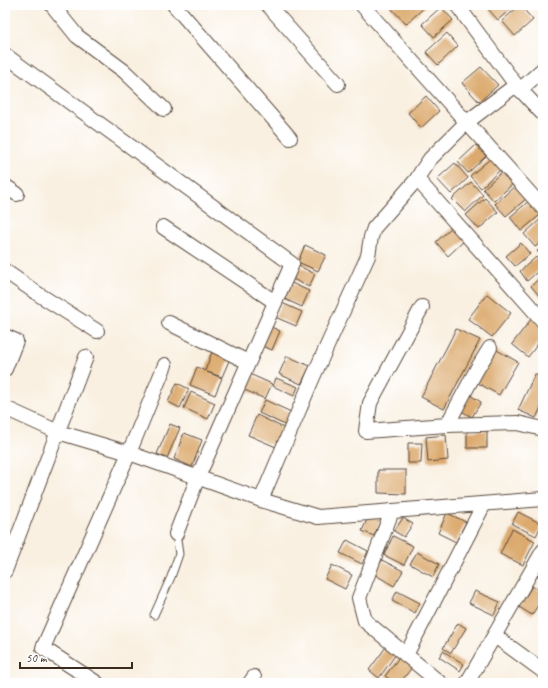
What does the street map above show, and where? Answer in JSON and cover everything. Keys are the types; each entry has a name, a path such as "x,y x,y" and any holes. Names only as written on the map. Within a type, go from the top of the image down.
{"street":[{"path":"52,5 78,36 124,71 164,109"},
{"path":"174,5 290,138"},
{"path":"268,5 338,84"},
{"path":"362,5 543,208"},
{"path":"457,5 518,88 543,114"},
{"path":"5,55 292,264 198,477 176,534"},
{"path":"261,500 312,377 368,256 374,228 417,179 430,159 467,122 518,88 543,69"},
{"path":"417,179 543,321"},
{"path":"5,186 17,194"},
{"path":"163,227 275,302"},
{"path":"5,271 38,294 97,331"},
{"path":"422,307 370,403 366,431 448,425 518,423 543,429"},
{"path":"169,323 248,362"},
{"path":"5,336 16,341 5,369"},
{"path":"448,425 477,369 490,348"},
{"path":"5,571 86,357"},
{"path":"97,683 43,648 129,453 165,365"},
{"path":"5,408 58,432 129,453 261,500 318,517 543,499"},
{"path":"406,655 484,504"},
{"path":"392,511 359,598 365,621 440,683"},
{"path":"467,683 495,636 538,575 543,551"},
{"path":"495,636 543,671"}],"lane":[{"path":"154,616 179,554 176,534"}],"building":[{"path":"392,5 427,5 406,24 390,7"},
{"path":"492,5 515,5 498,20 488,9"},
{"path":"520,5 533,20 515,36 502,21"},
{"path":"441,7 453,20 434,37 422,24"},
{"path":"447,33 458,46 438,65 426,52"},
{"path":"481,67 498,85 479,102 462,83"},
{"path":"426,96 439,111 421,128 408,113"},
{"path":"476,145 486,156 468,173 458,162"},
{"path":"491,158 501,169 481,188 470,176"},
{"path":"455,163 468,178 451,194 437,179"},
{"path":"504,170 515,182 494,201 483,189"},
{"path":"471,182 483,195 465,212 452,199"},
{"path":"516,185 527,198 506,216 495,204"},
{"path":"485,198 498,212 479,229 466,215"},
{"path":"529,201 540,215 521,231 510,217"},
{"path":"543,217 543,241 535,247 524,234"},
{"path":"453,226 465,240 448,256 436,242"},
{"path":"521,243 530,254 515,266 506,256"},
{"path":"305,245 326,255 318,271 298,262"},
{"path":"543,247 543,258 537,251"},
{"path":"536,257 543,267 527,281 520,271"},
{"path":"295,264 315,274 309,287 289,277"},
{"path":"543,275 543,297 541,298 531,286"},
{"path":"287,281 309,291 302,307 280,297"},
{"path":"487,294 511,313 492,337 468,319"},
{"path":"282,303 302,312 296,326 275,317"},
{"path":"532,318 543,326 543,337 528,357 512,344"},
{"path":"269,326 280,331 272,350 260,345"},
{"path":"456,329 480,340 444,409 421,397"},
{"path":"213,349 231,356 222,377 207,372 222,378 215,395 190,385 197,367 205,371"},
{"path":"495,349 518,362 499,395 476,382"},
{"path":"287,356 310,366 301,384 279,374"},
{"path":"245,372 272,384 265,399 238,387"},
{"path":"535,374 543,378 543,403 536,418 518,410"},
{"path":"276,378 298,387 294,396 273,386"},
{"path":"177,383 189,389 180,408 168,402"},
{"path":"191,392 215,403 208,419 184,408"},
{"path":"470,395 481,402 472,417 461,411"},
{"path":"265,400 291,412 285,425 259,413"},
{"path":"257,415 284,428 276,447 248,435"},
{"path":"170,424 180,428 167,458 157,454"},
{"path":"467,431 487,431 487,448 467,448"},
{"path":"184,433 202,440 192,467 174,459"},
{"path":"446,435 448,460 428,462 426,437"},
{"path":"408,443 422,443 421,463 408,463"},
{"path":"378,470 406,470 406,494 378,493"},
{"path":"518,512 542,524 536,536 512,524"},
{"path":"447,513 466,522 456,542 438,533"},
{"path":"369,515 381,520 374,536 362,531"},
{"path":"403,518 413,524 404,537 394,531"},
{"path":"512,529 535,541 523,565 500,554"},
{"path":"393,536 413,546 404,565 384,555"},
{"path":"347,540 368,551 362,564 340,553"},
{"path":"417,552 439,564 433,577 410,564"},
{"path":"382,560 403,571 394,586 374,574"},
{"path":"332,565 352,575 345,589 325,579"},
{"path":"532,586 543,593 543,597 532,615 519,607"},
{"path":"397,591 420,603 415,613 392,601"},
{"path":"475,591 500,602 494,615 469,603"},
{"path":"458,623 466,628 451,653 443,648"},
{"path":"386,647 396,654 379,678 369,670"},
{"path":"443,651 464,664 460,671 439,657"},
{"path":"400,656 413,666 400,683 395,683 385,676"}]}
